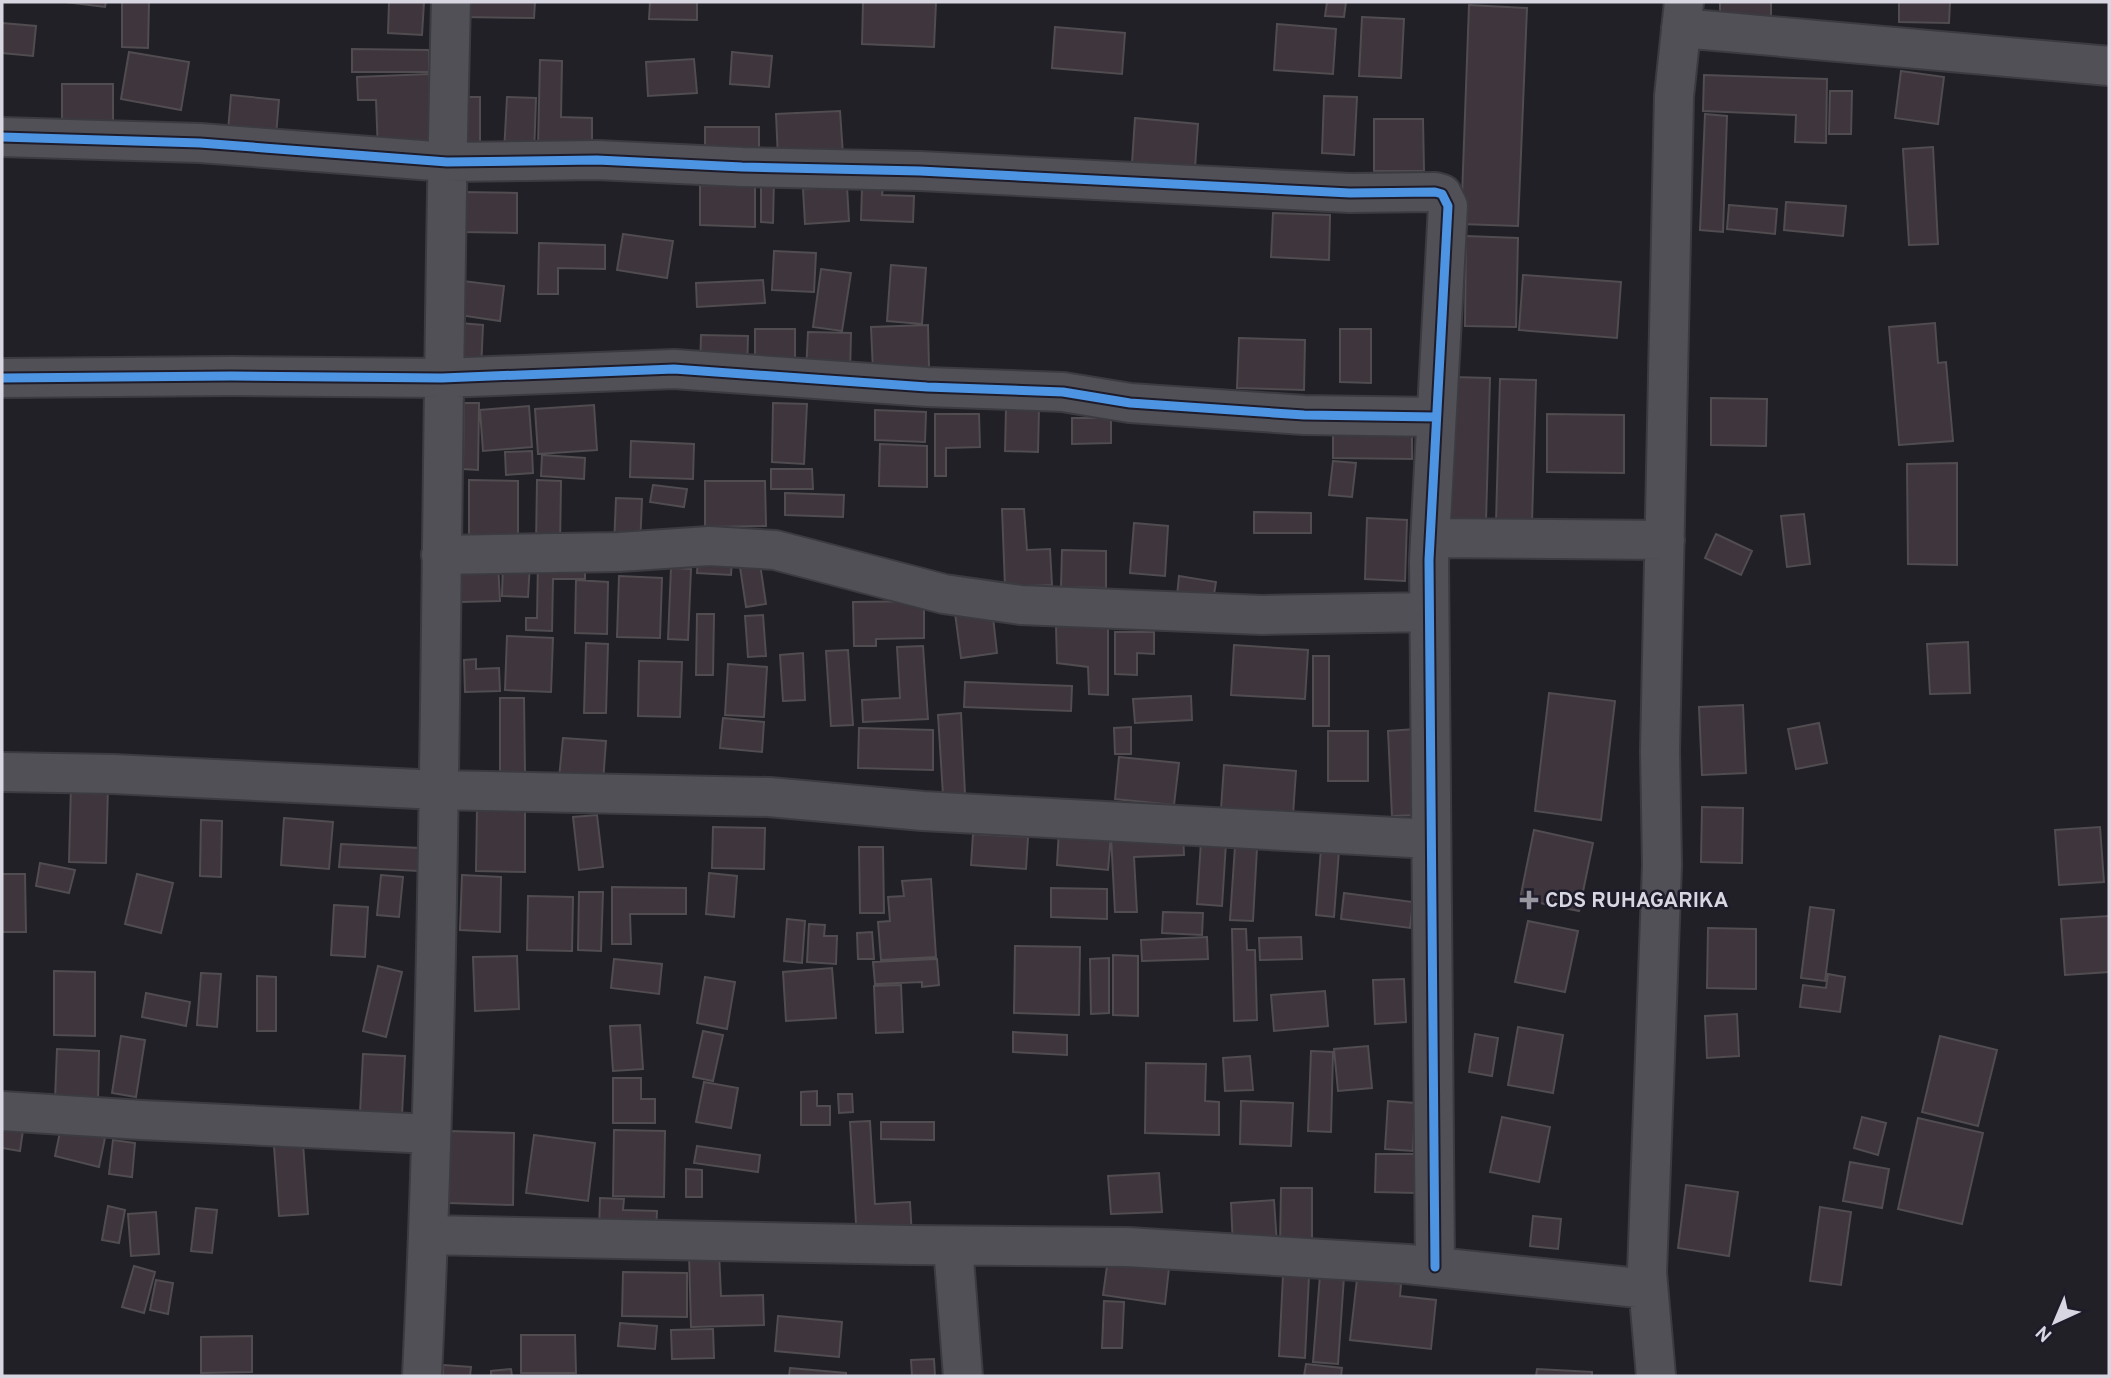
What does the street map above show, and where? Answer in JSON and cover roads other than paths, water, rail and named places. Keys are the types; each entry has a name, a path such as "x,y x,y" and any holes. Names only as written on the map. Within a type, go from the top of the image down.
{"street":[{"path":"422,1376 429,1235 438,790 442,378 451,2"},
{"path":"1656,1376 1648,1289 1662,865 1660,751 1674,96 1683,15 2109,66"},
{"path":"2,137 200,143 447,162 597,160 920,171 1350,193 1442,194 1448,206 1430,538 1429,612 1435,1267"},
{"path":"2,378 442,378 674,369 927,387 1063,392 1130,403 1304,415 1436,416"},
{"path":"1430,538 1665,540"},
{"path":"441,555 619,552 709,546 775,550 944,594 1021,605 1262,615 1429,612"},
{"path":"2,772 113,774 438,790 769,797 937,812 1431,839"},
{"path":"2,1111 142,1121 431,1134"},
{"path":"429,1235 1126,1247 1435,1267 1648,1289"},
{"path":"953,1246 962,1376"}],"place":[{"name":"CDS RUHAGARIKA","path":"1529,900"}]}
